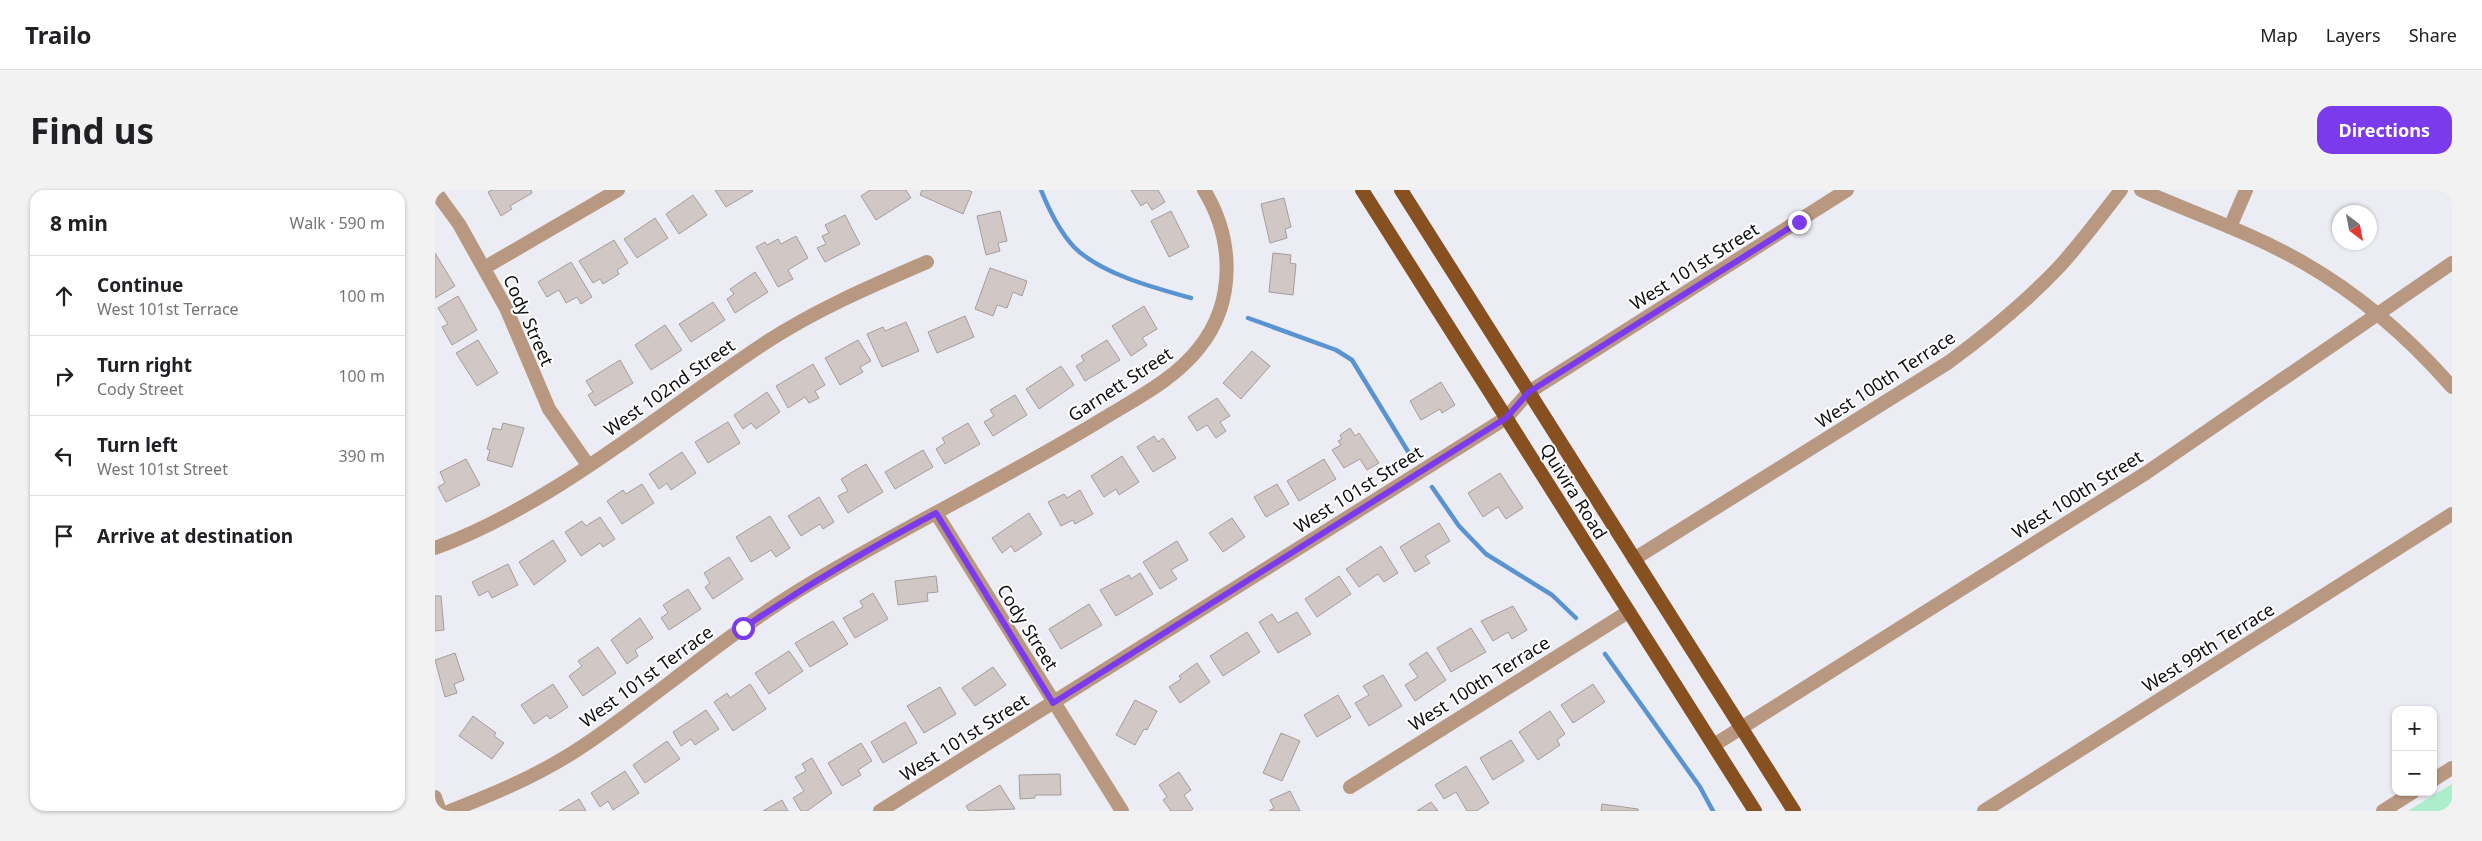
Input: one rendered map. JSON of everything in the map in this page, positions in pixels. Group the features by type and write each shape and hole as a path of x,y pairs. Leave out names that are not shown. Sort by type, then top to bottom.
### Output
{"main road":[{"name":"Quivira Road","path":"1362,190 1755,811"},
{"name":"Quivira Road","path":"1401,190 1795,811"}],"street":[{"path":"485,268 618,190"},
{"name":"Garnett Street","path":"936,513 1040,457 1135,399 1180,368 1199,348 1215,324 1220,309 1227,271 1222,230 1213,205 1204,190"},
{"name":"West 101st Street","path":"881,811 1506,418 1529,392 1847,190"},
{"name":"West 100th Terrace","path":"1635,559 1949,362 1989,332 2024,302 2059,267 2121,190"},
{"path":"2141,190 2230,227 2304,263 2346,290 2376,314 2423,356 2452,387"},
{"path":"2230,227 2246,190"},
{"name":"Cody Street","path":"435,191 459,224 506,308 549,409 588,465"},
{"name":"West 102nd Street","path":"435,548 515,512 588,465 764,344 813,315 927,262"},
{"name":"West 100th Street","path":"1714,745 2147,473 2452,263"},
{"name":"Cody Street","path":"936,513 1122,811"},
{"name":"West 101st Terrace","path":"450,811 528,778 571,754 743,628 799,590 869,548 936,513"},
{"name":"West 99th Terrace","path":"1984,811 2452,514"},
{"name":"West 100th Terrace","path":"1350,787 1628,612"},
{"path":"2437,777 2452,768"},
{"path":"2383,811 2407,796"},
{"path":"435,797 440,811"}],"green space":[{"path":"2452,784 2452,811 2408,811 2432,796 2437,796 2437,793"}],"building":[{"path":"492,190 531,190 532,193 510,206 512,209 501,216 488,192"},
{"path":"715,190 752,190 753,191 726,207"},
{"path":"870,190 906,190 911,198 876,220 861,196"},
{"path":"922,190 968,190 972,192 963,214 920,195"},
{"path":"1131,190 1158,190 1165,202 1152,210 1147,202 1141,206"},
{"path":"693,195 707,215 679,234 666,214"},
{"path":"1284,198 1291,227 1285,229 1287,238 1270,243 1261,204"},
{"path":"1000,211 1007,241 998,243 1000,251 986,255 977,216"},
{"path":"1171,211 1189,247 1169,257 1151,221"},
{"path":"845,215 860,244 825,262 817,248 826,244 822,236 829,233 825,225"},
{"path":"655,218 668,238 637,258 624,239"},
{"path":"796,236 808,258 788,270 793,279 778,287 756,247 765,242 767,245 778,239 781,244"},
{"path":"614,240 628,263 617,270 619,274 603,284 600,279 593,283 579,261"},
{"path":"435,253 455,286 435,298"},
{"path":"1273,253 1291,255 1290,263 1296,264 1293,295 1269,292"},
{"path":"571,262 592,297 581,304 577,297 566,303 559,290 547,297 538,282"},
{"path":"990,268 1027,281 1022,296 1013,292 1007,308 997,305 993,316 975,309"},
{"path":"755,272 768,292 735,313 727,299 734,294 730,289"},
{"path":"458,296 477,330 452,345 442,327 448,324 438,308"},
{"path":"713,302 725,320 691,342 679,324"},
{"path":"1144,306 1157,329 1142,338 1147,345 1131,356 1112,326"},
{"path":"965,316 974,337 937,353 928,332"},
{"path":"906,322 919,351 882,367 867,334 883,327 885,331"},
{"path":"665,325 682,350 651,370 635,345"},
{"path":"478,340 498,373 477,386 456,353"},
{"path":"858,340 871,361 860,367 863,372 840,385 825,358"},
{"path":"1107,340 1120,360 1085,381 1076,366 1084,361 1081,356"},
{"path":"1252,351 1270,366 1241,399 1223,383"},
{"path":"620,360 633,383 595,406 588,395 593,392 586,381"},
{"path":"813,364 825,385 815,391 819,398 809,403 805,397 788,408 776,386"},
{"path":"1061,366 1074,385 1039,409 1026,389"},
{"path":"1441,382 1455,405 1442,413 1440,409 1421,420 1410,401"},
{"path":"767,392 780,412 756,429 751,423 743,429 734,415"},
{"path":"1015,395 1027,415 993,436 984,422 994,416 990,410"},
{"path":"1217,398 1230,416 1220,422 1226,431 1216,438 1207,425 1197,431 1188,417"},
{"path":"728,422 740,443 708,463 695,442"},
{"path":"503,423 524,428 512,467 487,460 490,450 487,449 493,428 501,430"},
{"path":"968,423 980,444 945,464 936,449 945,443 942,438"},
{"path":"1350,428 1355,436 1359,433 1379,463 1367,470 1360,459 1344,468 1332,450 1341,445 1338,441 1342,439 1340,435"},
{"path":"1154,436 1158,442 1163,438 1176,458 1153,472 1137,447"},
{"path":"923,450 933,467 895,489 885,472"},
{"path":"682,452 696,473 671,490 667,483 659,489 649,474"},
{"path":"1122,456 1139,482 1119,495 1116,489 1104,497 1091,476"},
{"path":"466,459 480,485 446,502 438,487 445,483 440,472"},
{"path":"1324,459 1336,479 1299,501 1287,481"},
{"path":"866,464 883,492 848,513 838,496 848,491 841,479"},
{"path":"1500,473 1523,508 1506,519 1498,507 1483,517 1468,493"},
{"path":"642,484 654,503 622,524 607,501 623,490 626,494"},
{"path":"1277,484 1289,504 1266,517 1254,497"},
{"path":"1080,490 1093,514 1075,524 1073,520 1061,526 1048,502 1064,494 1067,498"},
{"path":"819,497 834,522 823,529 820,524 801,536 788,516"},
{"path":"1029,513 1042,534 1015,552 1011,546 1002,553 992,538"},
{"path":"770,516 790,548 776,557 771,550 751,562 736,537"},
{"path":"600,517 615,539 603,547 600,543 581,556 565,532 582,521 586,526"},
{"path":"1232,518 1245,537 1223,552 1209,533"},
{"path":"1439,523 1450,541 1425,556 1430,563 1415,572 1400,547"},
{"path":"553,540 566,561 534,585 519,562"},
{"path":"1177,541 1188,560 1171,570 1177,579 1160,589 1143,562"},
{"path":"1381,546 1398,573 1384,582 1378,574 1359,587 1346,569"},
{"path":"729,557 743,579 713,599 705,587 710,583 704,573"},
{"path":"508,564 518,585 492,598 488,591 479,596 472,582"},
{"path":"1140,573 1153,594 1116,616 1100,590 1129,575 1131,579"},
{"path":"936,576 938,592 927,593 928,601 898,605 895,581"},
{"path":"1339,576 1351,594 1317,617 1305,599"},
{"path":"688,589 701,609 669,630 661,618 668,613 663,605"},
{"path":"873,593 888,619 855,638 843,618 863,607 860,601"},
{"path":"435,596 441,596 444,630 435,631"},
{"path":"1089,604 1102,625 1061,649 1049,629"},
{"path":"1513,606 1527,630 1512,639 1508,632 1493,641 1481,621"},
{"path":"1297,612 1311,634 1278,653 1259,622 1272,614 1278,623"},
{"path":"640,618 653,638 635,650 638,656 627,664 611,640"},
{"path":"833,621 848,644 810,667 795,643"},
{"path":"1471,628 1486,652 1451,672 1437,648"},
{"path":"1247,632 1260,652 1223,676 1210,656"},
{"path":"598,647 616,673 583,696 569,676 582,666 578,661"},
{"path":"789,651 803,671 769,694 755,673"},
{"path":"1427,652 1446,680 1415,701 1405,685 1418,677 1409,664"},
{"path":"455,653 464,680 454,684 457,693 445,697 435,660"},
{"path":"1197,663 1210,682 1180,703 1169,687 1181,679 1179,676"},
{"path":"993,667 1006,685 975,706 962,688"},
{"path":"1383,675 1402,706 1369,726 1355,703 1369,695 1363,686"},
{"path":"553,684 568,707 550,719 547,715 534,724 521,705"},
{"path":"750,684 766,709 733,731 714,702 727,693 730,698"},
{"path":"1593,684 1605,702 1573,723 1561,705"},
{"path":"940,687 956,714 924,733 907,706"},
{"path":"1338,695 1351,717 1317,737 1304,715"},
{"path":"1135,700 1157,711 1147,730 1144,729 1135,745 1116,735"},
{"path":"706,710 719,729 695,745 691,739 681,746 673,732"},
{"path":"1550,711 1565,734 1557,740 1560,745 1538,760 1519,732"},
{"path":"473,716 496,733 494,736 504,743 492,759 459,736"},
{"path":"905,722 917,743 883,763 871,742"},
{"path":"1281,733 1300,741 1282,781 1263,773"},
{"path":"1511,740 1524,761 1493,780 1480,758"},
{"path":"667,741 680,759 645,783 633,765"},
{"path":"861,743 872,761 858,770 861,775 842,786 828,763"},
{"path":"812,758 832,793 807,811 801,811 793,798 804,791 795,777 806,771 802,764"},
{"path":"1466,766 1489,803 1476,811 1467,811 1456,792 1444,799 1435,785"},
{"path":"625,771 639,793 613,810 608,801 600,807 591,793"},
{"path":"1179,772 1191,790 1184,795 1193,809 1191,811 1171,811 1163,800 1167,797 1159,785"},
{"path":"1060,774 1061,795 1035,795 1035,798 1020,799 1019,775"},
{"path":"1000,785 1015,809 969,811 966,806"},
{"path":"1290,791 1300,811 1269,811 1274,808 1270,800"},
{"path":"579,799 586,811 559,811"},
{"path":"782,800 788,811 763,811"},
{"path":"1431,802 1438,811 1417,811"},
{"path":"1602,804 1638,809 1638,811 1601,811"}],"waterway":[{"path":"1041,190 1059,227 1074,247 1085,257 1129,279 1191,298"},
{"path":"1248,318 1336,350 1352,360 1412,458"},
{"path":"1432,487 1459,526 1486,554 1552,595 1576,618"},
{"path":"1605,654 1700,787 1713,811"}],"route":[{"path":"743,628 807,585 869,548 936,513 946,533 1053,703 1506,418 1529,392 1799,222"}]}
